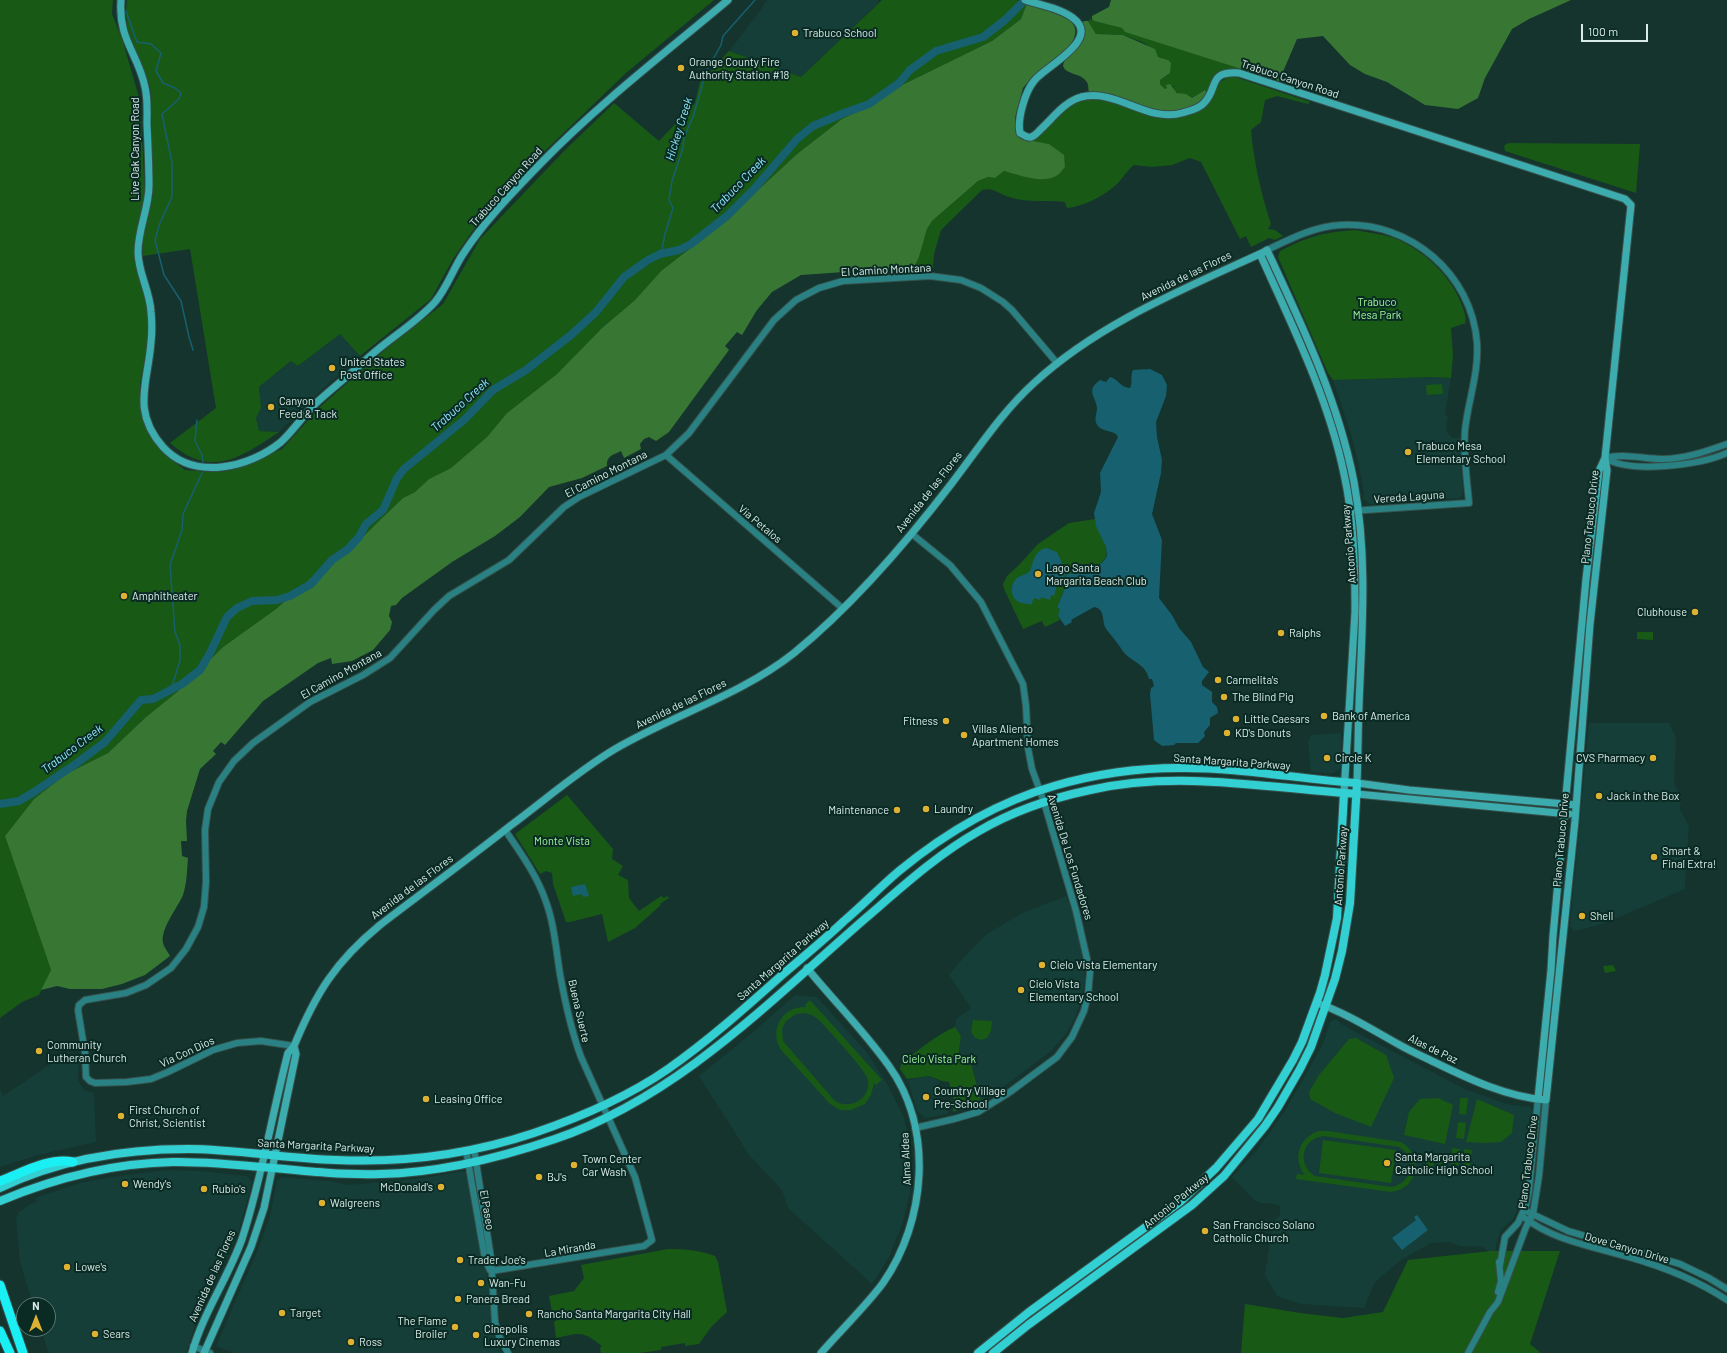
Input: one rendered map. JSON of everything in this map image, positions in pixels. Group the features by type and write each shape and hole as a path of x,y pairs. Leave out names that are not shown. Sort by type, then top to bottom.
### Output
{"highway":[{"path":"0,1182 52,1162 62,1160 73,1162"},
{"path":"0,1285 23,1353"},
{"path":"0,1331 10,1353"}],"main road":[{"name":"Live Oak Canyon Road","path":"121,0 120,16 124,34 140,70 146,92 148,199 140,233 138,252 139,264 151,308 152,342 143,395 148,424 164,448 175,456"},
{"name":"Trabuco Canyon Road","path":"175,456 195,466 219,468 253,457 280,442 315,404 433,304 462,255 479,232 498,208 545,160 618,92 728,0"},
{"name":"Trabuco Canyon Road","path":"1025,0 1062,12 1075,19 1080,32 1079,40 1066,55 1044,70 1030,86 1025,97 1019,123 1020,133 1027,137 1031,137 1038,132 1065,105 1081,97 1101,97 1157,114 1174,115 1197,108 1203,104 1215,81 1220,76 1228,73 1239,73 1625,199"},
{"name":"Plano Trabuco Drive","path":"1546,1100 1576,805 1587,655 1607,470 1605,458 1632,209 1630,202 1625,199"},
{"name":"Avenida de las Flores","path":"192,1350 241,1240 253,1203 288,1053 294,1046 319,991 336,967 353,949 380,925 588,767 613,750 638,736 750,682 780,663 807,642 864,587 912,534 1005,413 1030,386 1057,363 1090,340 1124,320 1267,250"},
{"name":"Antonio Parkway","path":"993,1353 1028,1325 1192,1205 1224,1176 1265,1126 1289,1089 1310,1047 1326,1006 1342,951 1348,920 1357,783 1364,608 1362,550 1346,450 1332,399 1315,357 1267,250"},
{"name":"Antonio Parkway","path":"978,1353 1030,1312 1180,1202 1216,1168 1258,1119 1293,1060 1317,1002 1325,975 1337,918 1355,612 1355,511 1337,445 1318,386 1260,254"},
{"name":"Plano Trabuco Drive","path":"1538,1099 1586,579 1599,471 1605,458"},
{"name":"Santa Margarita Parkway","path":"0,1188 34,1174 73,1162 121,1153 184,1149 335,1160 377,1161 408,1159 470,1149 528,1135 583,1115 604,1105 666,1070 708,1039 847,919 898,872 927,849 960,828 1001,806 1040,790 1084,779 1132,770 1181,768 1233,771 1357,783 1409,790 1576,805"},
{"name":"Santa Margarita Parkway","path":"0,1201 72,1176 98,1169 170,1162 212,1163 328,1174 378,1175 412,1172 472,1162 511,1153 587,1127 608,1117 680,1074 713,1050 906,883 935,860 980,830 1044,802 1093,789 1131,782 1180,780 1575,814"},
{"name":"Alma Aldea","path":"807,968 855,1024 889,1067 904,1092 915,1128 919,1176 918,1196 911,1227 896,1260 882,1283 821,1353"},
{"name":"Alas de Paz","path":"1317,1002 1347,1014 1400,1045 1460,1074 1497,1089 1530,1099 1546,1100"},
{"name":"Avenida de las Flores","path":"206,1352 251,1247 264,1208 296,1054 294,1046"}],"street":[{"name":"Avenida de las Flores","path":"1267,250 1319,229 1340,225 1357,224 1388,230 1412,242 1435,257 1445,267 1458,285 1468,304 1477,344 1476,370 1465,436 1469,503"},
{"name":"El Camino Montana","path":"90,1081 86,1077 85,1053 78,1010 80,1003 85,1000 126,993 146,985 171,968 186,950 198,927 204,907 206,882 205,830 208,809 213,794 234,761 246,749 310,702 363,675 390,658 443,601 462,587 510,560 564,507 579,498 666,455 689,433 783,310 796,300 811,291 835,282 930,276 950,278 970,283 992,294 1012,310 1057,363"},
{"path":"1605,458 1615,455 1665,459 1702,452 1727,444"},
{"path":"1605,458 1614,464 1659,466 1699,462 1727,453"},
{"name":"Via Petalos","path":"666,455 842,608"},
{"name":"Vereda Laguna","path":"1355,511 1469,503"},
{"name":"Avenida De Los Fundadores","path":"912,534 950,565 981,602 1018,673 1025,693 1029,753 1032,768 1044,802 1076,911 1089,963 1090,981 1088,995 1080,1023 1072,1037 1057,1057 978,1112 915,1128"},
{"name":"Buena Suerte","path":"505,830 528,864 546,900 554,935 569,1020 580,1057 604,1105 635,1177 651,1235 650,1242"},
{"name":"Via Con Dios","path":"90,1081 100,1083 127,1082 150,1078 168,1072 213,1050 240,1042 261,1041 294,1046"},
{"name":"Plano Trabuco Drive","path":"1523,1213 1529,1190 1538,1099"},
{"name":"Plano Trabuco Drive","path":"1490,1312 1498,1302 1521,1239 1533,1214 1539,1176 1546,1100"},
{"name":"El Paseo","path":"470,1149 485,1259 491,1272 495,1293 496,1329 508,1353"},
{"path":"1468,1353 1490,1312 1501,1281 1500,1265 1504,1242 1508,1232 1518,1223 1523,1213"},
{"name":"Dove Canyon Drive","path":"1523,1213 1533,1214 1568,1231 1680,1264 1727,1289"},
{"name":"Dove Canyon Drive","path":"1523,1213 1529,1222 1565,1240 1635,1259 1682,1276 1708,1288 1727,1300"},
{"name":"La Miranda","path":"491,1272 638,1247 650,1242"},
{"path":"192,1350 206,1352"}],"shaded area":[{"name":"Trabuco School","path":"767,0 878,0 878,3 801,77 729,51"},
{"path":"340,334 360,356 316,395 279,432 259,431 256,418 261,408 259,387 292,361 298,366"},
{"path":"1150,369 1162,375 1167,385 1166,396 1156,422 1157,437 1162,460 1161,473 1152,514 1162,540 1159,598 1172,615 1179,628 1191,642 1203,667 1209,672 1202,681 1202,685 1212,692 1212,702 1217,707 1218,713 1210,718 1210,725 1204,732 1205,736 1198,743 1176,743 1174,745 1162,746 1154,740 1150,694 1151,688 1154,686 1152,679 1149,679 1145,669 1122,650 1105,627 1102,612 1098,608 1094,607 1071,620 1072,622 1065,626 1058,616 1060,609 1057,608 1065,588 1063,587 1067,573 1073,574 1096,568 1101,564 1107,555 1106,547 1096,526 1094,513 1101,492 1100,473 1118,437 1115,433 1100,428 1096,423 1097,408 1092,394 1093,387 1100,380 1106,382 1110,377 1124,387 1130,388 1133,370"},
{"name":"Trabuco Mesa Elementary School","path":"1432,377 1451,378 1445,415 1448,416 1446,428 1448,434 1453,438 1460,438 1463,494 1460,498 1370,504 1363,499 1364,494 1359,466 1351,434 1333,380"},
{"path":"1046,548 1057,552 1062,563 1067,568 1061,586 1057,585 1054,596 1051,595 1050,600 1041,597 1040,600 1034,598 1031,605 1020,603 1014,598 1013,595 1012,588 1014,582 1030,571 1039,551"},
{"path":"1589,723 1669,723 1676,737 1674,784 1681,798 1680,809 1689,826 1685,889 1610,921 1574,931 1570,926"},
{"path":"1341,733 1341,768 1332,774 1311,772 1308,742 1311,735"},
{"path":"585,884 589,896 583,897 582,894 573,896 571,887"},
{"name":"Cielo Vista Elementary School","path":"1066,896 1072,911 1083,956 1085,980 1081,1001 1074,1020 1066,1034 1051,1051 1006,1085 981,1101 971,1063 968,1060 958,1058 961,1036 955,1027 956,1019 971,1008 949,975 987,934 1022,913"},
{"path":"795,995 817,997 867,1053 888,1085 904,1118 910,1145 912,1171 910,1192 903,1222 889,1257 872,1284 788,1208 782,1190 749,1155 699,1076 752,1033"},
{"name":"Santa Margarita Catholic High School","path":"1335,1019 1346,1027 1465,1089 1506,1104 1531,1107 1533,1112 1528,1176 1524,1185 1523,1199 1513,1219 1501,1230 1495,1252 1490,1253 1483,1247 1459,1246 1450,1242 1431,1243 1401,1260 1375,1282 1364,1308 1301,1304 1277,1296 1265,1275 1273,1222 1280,1215 1280,1206 1270,1203 1261,1203 1254,1200 1232,1177 1256,1151 1285,1111 1322,1046 1330,1022"},
{"path":"79,1056 78,1081 84,1090 94,1093 96,1142 38,1155 0,1167 0,1090 3,1096 55,1061"},
{"name":"Country Village Pre-School","path":"929,1076 940,1081 937,1087 942,1107 948,1111 948,1114 925,1118 917,1111 908,1080"},
{"path":"166,1170 200,1171 247,1176 252,1182 239,1230 196,1322 186,1353 50,1353 48,1351 44,1337 56,1337 56,1297 31,1297 20,1262 16,1219 18,1213 29,1205 37,1202 35,1198 80,1183 111,1177"},
{"path":"464,1171 469,1175 493,1307 491,1325 493,1334 502,1353 234,1353 216,1346 259,1247 270,1216 277,1180 282,1177 330,1181 348,1185 424,1178"},
{"path":"1417,1215 1428,1230 1402,1250 1392,1238 1416,1220 1414,1217"}],"green space":[{"path":"0,0 113,0 112,14 123,42 140,101 145,193 136,240 148,305 147,346 140,385 140,400 143,416 155,441 168,457 185,470 209,472 228,471 282,449 321,406 386,349 443,304 480,239 565,150 614,103 659,141 695,103 700,82 729,51 801,77 882,0 1016,0 1027,3 1021,19 992,41 896,88 869,106 842,119 797,154 719,226 661,271 635,300 602,328 557,374 507,413 487,437 451,468 429,479 415,492 403,498 346,554 311,578 276,609 223,647 177,692 146,717 108,753 66,774 34,799 5,836 51,970 39,995 22,1002 0,1018"},
{"path":"127,0 714,0 626,73 520,175 480,220 453,259 431,299 360,356 340,334 298,366 291,361 259,387 261,408 256,418 259,431 279,432 251,450 238,456 225,461 212,462 199,460 185,454 170,443 216,408 190,249 143,256 143,239 153,195 151,93 144,69 134,48 127,27"},
{"path":"1111,0 1571,0 1529,19 1512,29 1485,78 1478,98 1458,109 1425,105 1387,82 1365,74 1350,65 1323,36 1297,39 1279,81 1125,32 1122,28 1094,21 1092,16 1109,7"},
{"path":"1027,3 1064,16 1075,28 1075,37 1069,47 1032,77 1023,88 1015,118 1016,132 1022,139 1049,144 1064,155 1065,167 1060,173 1050,178 1037,179 1004,171 995,178 988,177 978,181 932,221 927,229 919,257 911,269 887,269 801,275 772,292 757,310 742,335 737,332 725,346 729,350 669,432 656,441 649,437 644,439 640,444 641,449 624,458 621,451 613,455 609,458 607,466 582,478 549,487 520,517 495,536 452,562 402,598 396,605 391,606 389,616 392,622 390,630 373,650 352,661 332,664 331,658 318,663 263,701 225,745 221,742 213,751 216,754 200,769 187,811 187,841 181,841 182,856 188,858 187,876 183,895 164,931 163,937 163,943 170,956 145,975 122,984 102,989 70,989 57,986 41,990 51,970 5,836 34,799 66,774 108,753 146,717 177,692 223,647 276,609 311,578 346,554 403,498 415,492 429,479 451,468 487,437 507,413 557,374 602,328 635,300 661,271 719,226 797,154 842,119 869,106 896,88 992,41 1021,19"},
{"path":"1092,19 1094,21 1122,28 1126,32 1249,71 1248,74 1229,70 1208,93 1205,90 1192,98 1188,95 1176,92 1173,86 1165,89 1160,84 1160,80 1168,75 1168,60 1158,57 1154,49 1142,42 1123,35 1096,34 1088,21"},
{"path":"1088,21 1096,34 1123,35 1155,49 1158,57 1168,60 1171,63 1170,73 1160,80 1160,84 1165,89 1167,88 1166,85 1170,84 1177,93 1186,94 1192,98 1205,90 1208,93 1203,101 1194,107 1166,113 1089,93 1088,84 1084,78 1067,71 1063,66 1068,57 1080,44 1082,36 1082,22"},
{"path":"1228,77 1235,77 1310,102 1308,104 1277,96 1265,100 1261,122 1251,130 1258,178 1271,224 1268,229 1275,230 1283,236 1275,240 1269,238 1251,247 1246,236 1240,239 1201,162 1190,158 1172,165 1152,167 1134,165 1117,184 1106,193 1094,200 1074,207 1067,208 1065,202 1016,199 993,190 982,190 941,230 934,254 933,268 911,269 919,257 927,229 932,221 978,181 988,177 995,178 1004,171 1028,177 1044,178 1058,173 1065,167 1049,144 1028,141 1040,135 1072,104 1089,99 1106,101 1165,119 1195,112 1206,107 1219,83"},
{"path":"1508,143 1640,144 1636,193 1505,151 1504,146"},
{"name":"Trabuco Mesa Park","path":"1355,230 1388,236 1399,240 1421,253 1431,261 1449,280 1461,303 1466,323 1451,328 1453,355 1451,378 1432,377 1333,380 1328,373 1278,257 1280,251 1307,239 1334,232"},
{"path":"1442,384 1443,394 1427,395 1426,385"},
{"name":"Lago Santa Margarita Beach Club","path":"1095,519 1107,552 1106,557 1102,563 1094,568 1078,574 1067,574 1063,587 1065,588 1057,608 1061,609 1058,616 1060,620 1045,627 1042,621 1023,629 1004,589 1003,584 1007,576 1038,544 1069,523"},
{"path":"1637,632 1653,632 1653,640 1637,639"},
{"name":"Monte Vista","path":"567,795 613,849 612,859 623,866 618,875 628,880 629,898 639,911 661,896 664,898 667,896 669,898 661,903 660,906 635,928 608,942 602,914 566,922 553,884 552,873 546,871 540,874 515,834"},
{"path":"1613,965 1616,971 1605,973 1603,966"},
{"path":"810,1000 882,1080 876,1085 874,1083 871,1095 865,1104 851,1110 840,1110 830,1104 782,1051 776,1036 779,1022 784,1015 790,1011 797,1008 806,1007 805,1005","holes":["804,1013 812,1015 819,1020 838,1041 866,1075 868,1087 866,1093 858,1101 847,1104 835,1101 783,1041 782,1029 786,1021 796,1014"]},
{"path":"973,1020 992,1021 991,1031 987,1038 981,1040 975,1038 971,1032"},
{"name":"Cielo Vista Park","path":"955,1027 961,1036 958,1058 968,1060 971,1063 981,1101 953,1112 954,1100 949,1082 929,1076 907,1079 900,1069 901,1064 920,1049"},
{"path":"1356,1038 1386,1055 1394,1078 1371,1127 1335,1113 1310,1099 1309,1092 1319,1075 1349,1039"},
{"path":"1438,1098 1453,1105 1445,1144 1404,1135 1409,1112 1420,1099"},
{"path":"1460,1098 1468,1098 1466,1115 1459,1114"},
{"path":"1477,1099 1514,1115 1512,1133 1501,1142 1466,1142"},
{"path":"1458,1122 1466,1123 1464,1139 1456,1138"},
{"path":"1319,1131 1328,1131 1401,1142 1409,1148 1416,1163 1412,1179 1400,1190 1391,1192 1296,1179 1297,1174 1305,1175 1301,1169 1298,1156 1302,1143 1312,1134","holes":["1324,1136 1399,1147 1409,1157 1410,1170 1404,1181 1391,1187 1315,1176 1305,1165 1304,1159 1306,1146 1311,1141"]},
{"path":"1323,1140 1396,1150 1391,1183 1319,1173"},
{"path":"1452,1148 1460,1149 1459,1165 1451,1164"},
{"path":"1464,1149 1472,1150 1470,1166 1463,1165"},
{"path":"1427,1155 1434,1156 1433,1172 1425,1171"},
{"path":"1438,1156 1446,1157 1444,1173 1436,1172"},
{"path":"668,1249 703,1252 715,1256 718,1262 727,1312 712,1326 699,1344 685,1346 685,1343 661,1347 661,1350 640,1353 601,1353 600,1348 602,1346 585,1335 576,1334 556,1338 554,1322 557,1320 555,1314 552,1312 549,1296 574,1291 584,1278 581,1265"},
{"path":"1491,1251 1560,1251 1530,1344 1541,1353 1241,1353 1245,1304 1343,1318 1383,1312 1408,1260"}],"waterway":[{"name":"Hickey Creek","path":"660,254 673,208 669,200 672,181 683,148 684,138 694,114 706,72 721,45 723,36 755,0"},
{"name":"Trabuco Creek","path":"0,804 19,801 34,792 105,742 141,700 153,699 182,684 200,670 227,617 237,608 252,601 277,600 290,596 311,584 332,560 348,549 359,537 366,524 383,510 397,478 404,469 464,420 493,390 526,370 571,335 596,312 624,277 648,260 660,254 679,250 691,244 727,216 754,189 797,139 813,126 869,104 899,83 910,70 936,51 983,37 1005,20 1025,0"},
{"path":"126,11 137,42 151,44 161,53 156,71 163,83 175,88 181,93 179,99 162,114 172,163 172,197 160,223 155,240 164,275 181,301 193,350"},
{"path":"197,420 195,441 202,455 203,462"},
{"path":"171,689 180,661 180,645 175,632 170,565 182,530 183,514 202,473"}],"place":[{"name":"Trabuco School","path":"795,33"},
{"name":"Orange County Fire Authority Station #18","path":"681,68"},
{"name":"United States Post Office","path":"332,368"},
{"name":"Canyon Feed & Tack","path":"271,407"},
{"name":"Trabuco Mesa Elementary School","path":"1408,452"},
{"name":"Lago Santa Margarita Beach Club","path":"1038,574"},
{"name":"Amphitheater","path":"124,596"},
{"name":"Clubhouse","path":"1695,612"},
{"name":"Ralphs","path":"1281,633"},
{"name":"Carmelita's","path":"1218,680"},
{"name":"The Blind Pig","path":"1224,697"},
{"name":"Bank of America","path":"1324,716"},
{"name":"Little Caesars","path":"1236,719"},
{"name":"Fitness","path":"946,721"},
{"name":"KD's Donuts","path":"1227,733"},
{"name":"Villas Aliento Apartment Homes","path":"964,735"},
{"name":"Circle K","path":"1327,758"},
{"name":"CVS Pharmacy","path":"1653,758"},
{"name":"Jack in the Box","path":"1599,796"},
{"name":"Laundry","path":"926,809"},
{"name":"Maintenance","path":"897,810"},
{"name":"Smart & Final Extra!","path":"1654,857"},
{"name":"Shell","path":"1582,916"},
{"name":"Cielo Vista Elementary","path":"1042,965"},
{"name":"Cielo Vista Elementary School","path":"1021,990"},
{"name":"Community Lutheran Church","path":"39,1051"},
{"name":"Country Village Pre-School","path":"926,1097"},
{"name":"Leasing Office","path":"426,1099"},
{"name":"First Church of Christ, Scientist","path":"121,1116"},
{"name":"Santa Margarita Catholic High School","path":"1387,1163"},
{"name":"Town Center Car Wash","path":"574,1165"},
{"name":"BJ's","path":"539,1177"},
{"name":"Wendy's","path":"125,1184"},
{"name":"McDonald's","path":"441,1187"},
{"name":"Rubio's","path":"204,1189"},
{"name":"Walgreens","path":"322,1203"},
{"name":"San Francisco Solano Catholic Church","path":"1205,1231"},
{"name":"Trader Joe's","path":"460,1260"},
{"name":"Lowe's","path":"67,1267"},
{"name":"Wan-Fu","path":"481,1283"},
{"name":"Panera Bread","path":"458,1299"},
{"name":"Target","path":"282,1313"},
{"name":"Rancho Santa Margarita City Hall","path":"529,1314"},
{"name":"The Flame Broiler","path":"455,1327"},
{"name":"Sears","path":"95,1334"},
{"name":"Cinepolis Luxury Cinemas","path":"476,1335"},
{"name":"Ross","path":"351,1342"}]}
